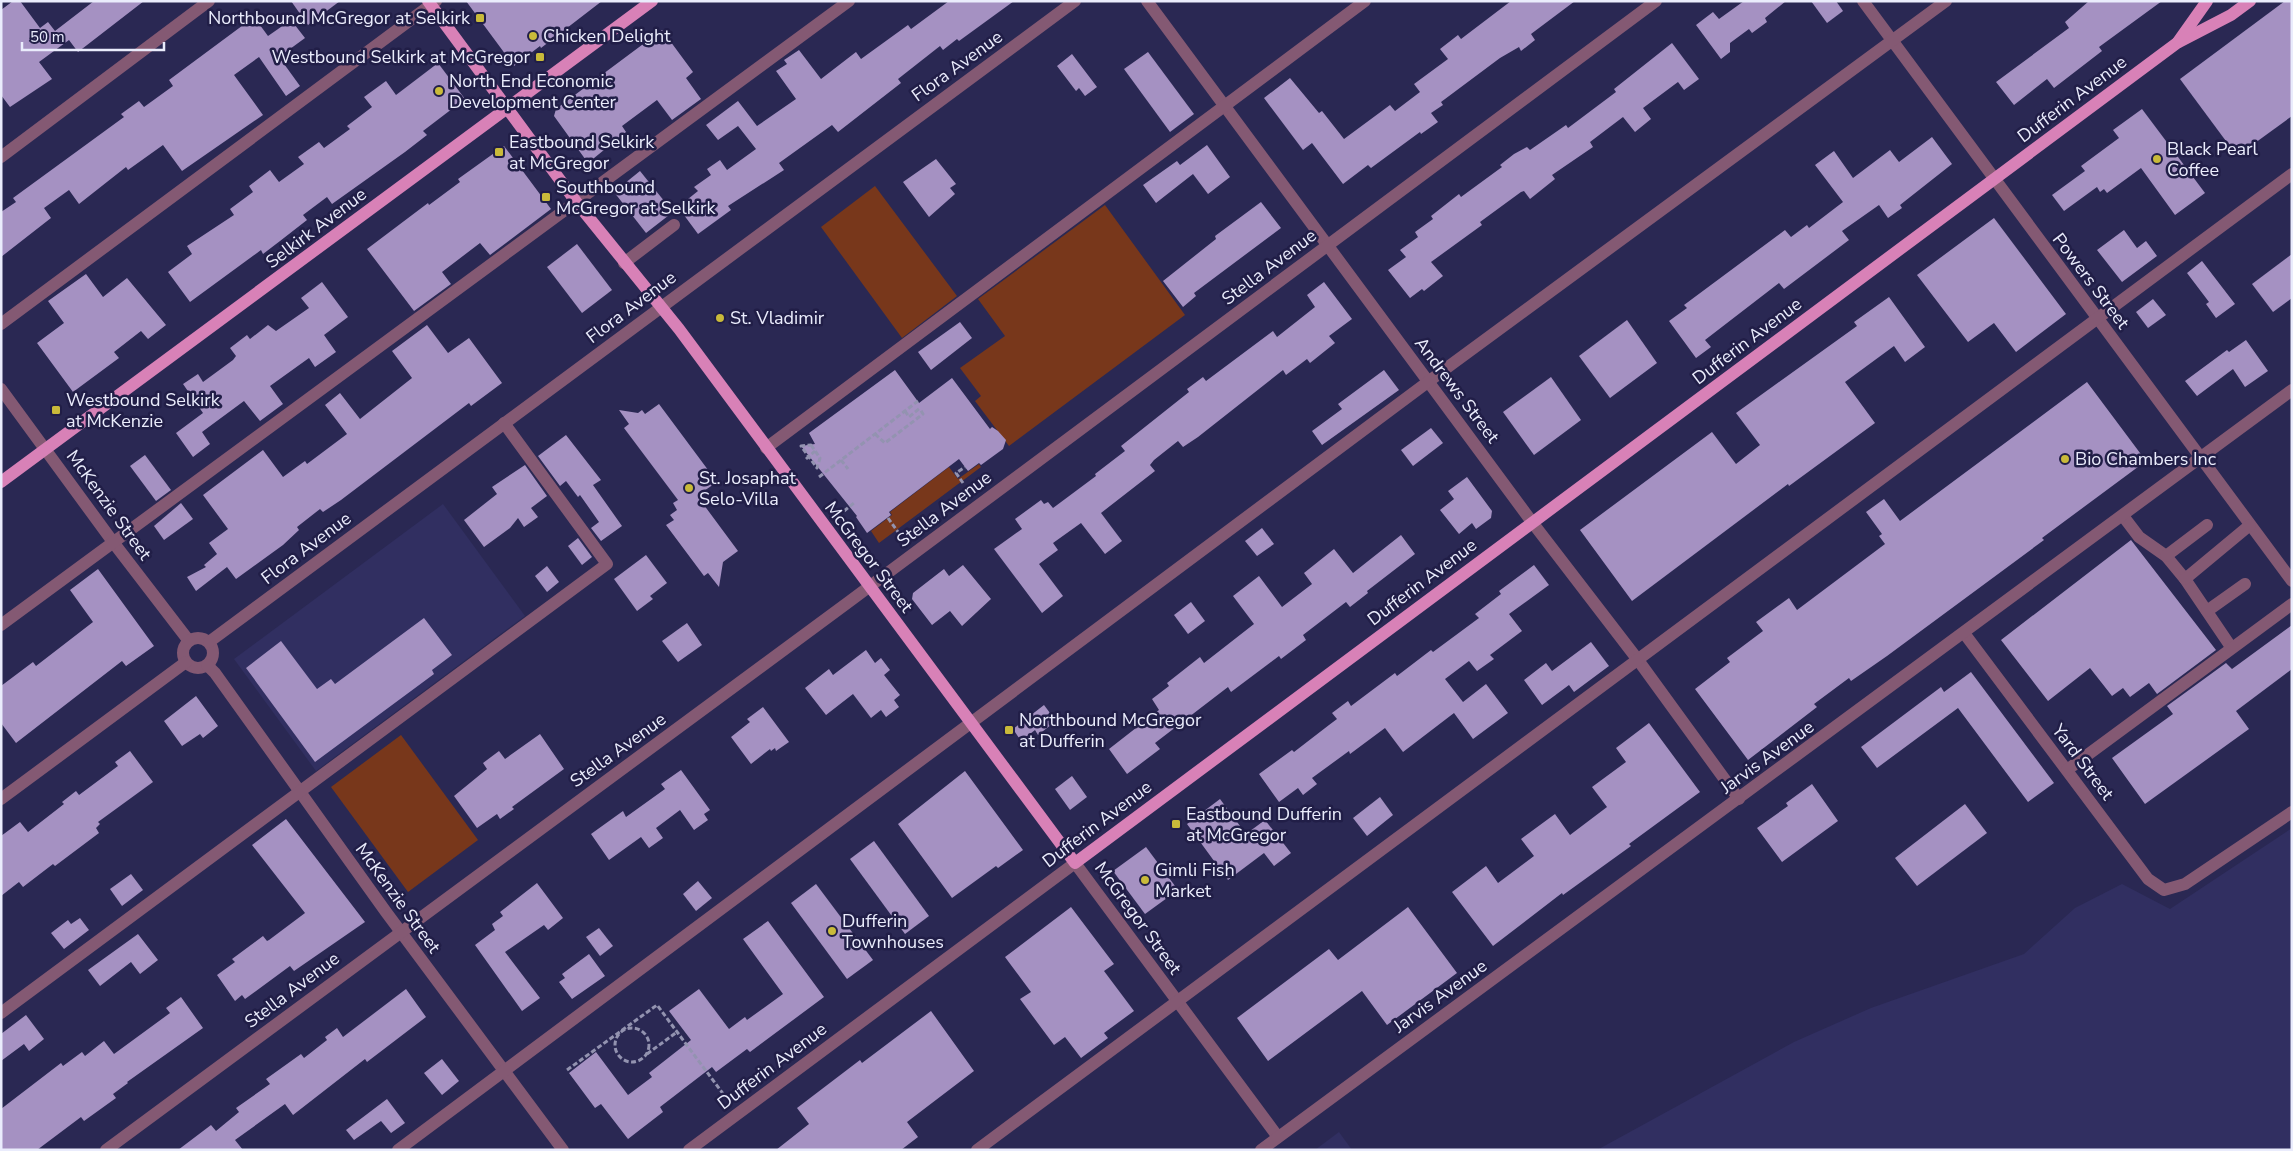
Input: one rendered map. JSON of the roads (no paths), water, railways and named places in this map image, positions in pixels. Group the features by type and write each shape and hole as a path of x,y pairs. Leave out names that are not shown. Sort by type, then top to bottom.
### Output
{"main road":[{"name":"Selkirk Avenue","path":"1,482 652,1"},
{"name":"Dufferin Avenue","path":"2177,43 2207,1"},
{"name":"Dufferin Avenue","path":"1075,863 2177,43 2231,15 2250,1"},
{"name":"McGregor Street","path":"431,2 506,108 577,203 661,306 1075,863"}],"street":[{"path":"1,157 195,6 209,1"},
{"path":"1,625 849,1"},
{"name":"Flora Avenue","path":"209,642 1075,1"},
{"name":"Andrews Street","path":"1147,1 1532,522 1638,660 1739,799"},
{"path":"766,448 1365,1"},
{"name":"Stella Avenue","path":"106,1150 869,587 1656,1"},
{"name":"Powers Street","path":"1863,1 2292,581"},
{"path":"398,1150 972,724 1429,381 1946,1"},
{"path":"1,324 431,2"},
{"path":"977,1150 2292,174"},
{"path":"624,263 674,225"},
{"name":"McKenzie Street","path":"1,390 189,641"},
{"name":"Jarvis Avenue","path":"1261,1150 2292,390"},
{"path":"1,1013 607,564 504,423"},
{"path":"2123,516 2139,536 2166,556 2185,579 2232,648"},
{"path":"2166,556 2207,525"},
{"path":"2185,579 2250,525"},
{"path":"2207,611 2245,584"},
{"path":"2067,770 2292,604"},
{"name":"Yard Street","path":"1964,633 2148,879 2164,890 2185,884 2292,812"},
{"path":"198,638 209,642 214,653 207,665 197,668 186,662 183,651 189,641 198,638"},
{"path":"1,799 186,662"},
{"name":"McKenzie Street","path":"207,665 301,792 400,932 563,1150"},
{"name":"McGregor Street","path":"1075,863 1278,1137"},
{"name":"Dufferin Avenue","path":"689,1150 1075,863"}],"place":[{"name":"Northbound McGregor at Selkirk","path":"480,18"},
{"name":"Chicken Delight","path":"533,36"},
{"name":"Westbound Selkirk at McGregor","path":"540,57"},
{"name":"North End Economic Development Center","path":"439,91"},
{"name":"Eastbound Selkirk at McGregor","path":"499,152"},
{"name":"Black Pearl Coffee","path":"2157,159"},
{"name":"Southbound McGregor at Selkirk","path":"546,197"},
{"name":"St. Vladimir","path":"720,318"},
{"name":"Westbound Selkirk at McKenzie","path":"56,410"},
{"name":"Bio Chambers Inc","path":"2065,459"},
{"name":"St. Josaphat Selo-Villa","path":"689,488"},
{"name":"Northbound McGregor at Dufferin","path":"1009,730"},
{"name":"Eastbound Dufferin at McGregor","path":"1176,824"},
{"name":"Gimli Fish Market","path":"1145,880"},
{"name":"Dufferin Townhouses","path":"832,931"}]}
